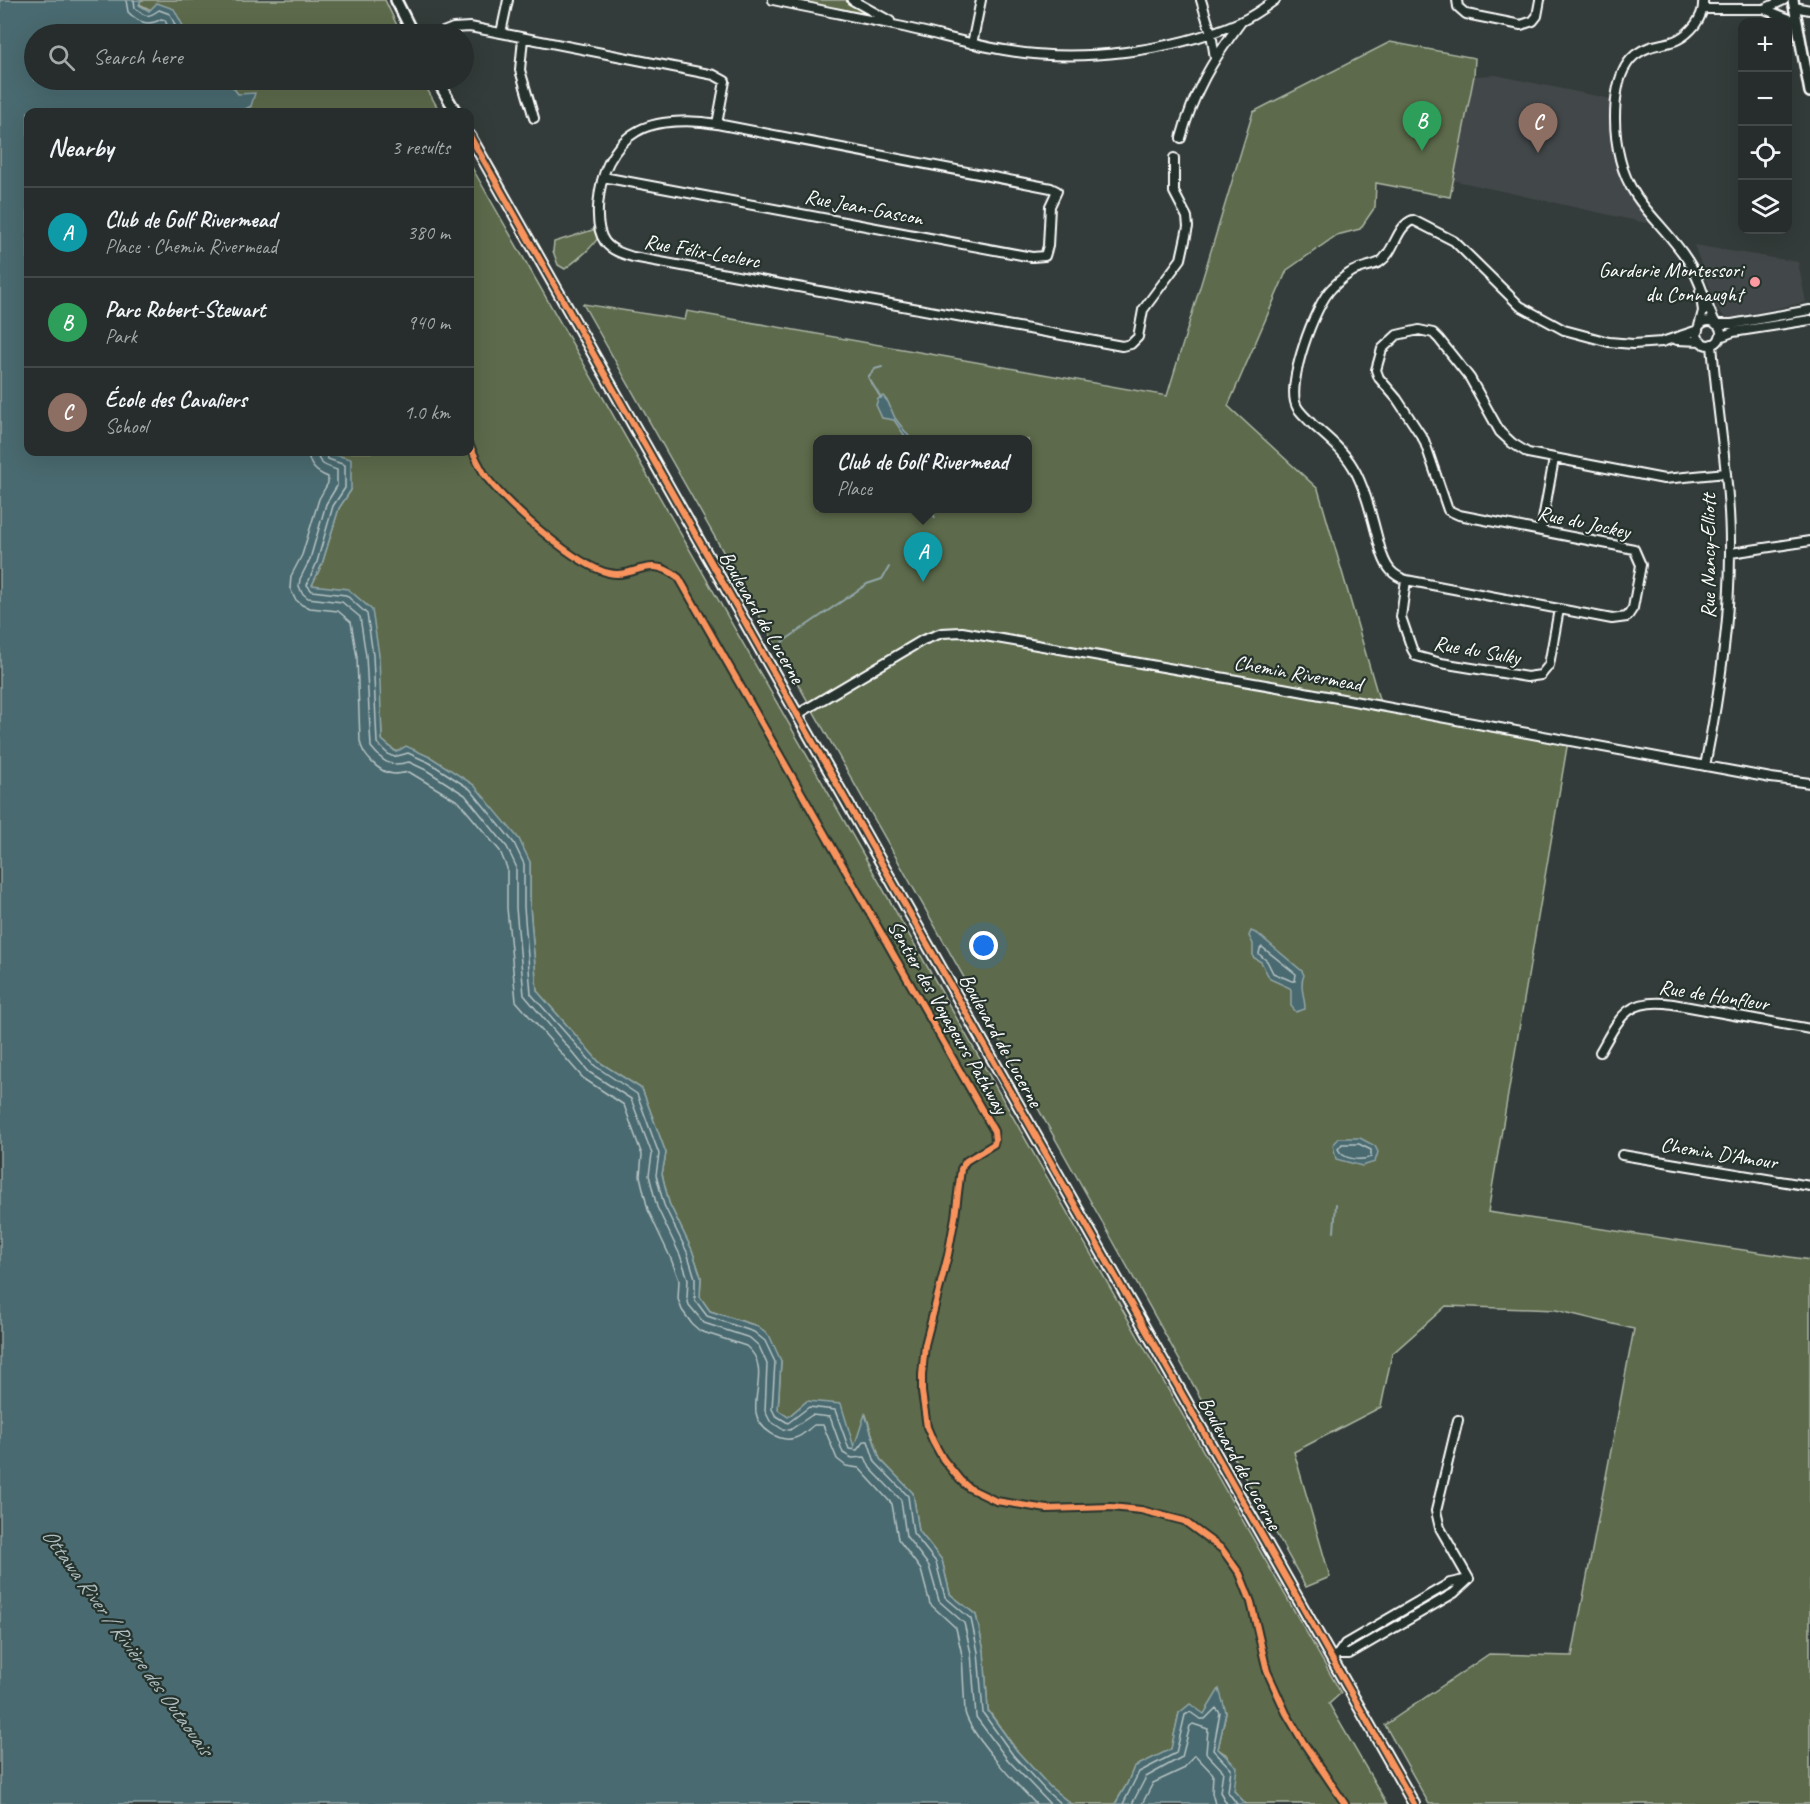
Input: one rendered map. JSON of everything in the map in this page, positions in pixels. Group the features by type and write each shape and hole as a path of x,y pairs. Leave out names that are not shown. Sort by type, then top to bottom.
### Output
{"main road":[{"path":"396,0 408,24"},
{"path":"1793,4 1810,92"},
{"path":"443,90 454,108"},
{"name":"Boulevard de Lucerne","path":"474,143 1334,1656 1414,1804"}],"street":[{"path":"501,33 508,0"},
{"path":"773,0 900,26 1005,51 1041,54 1102,53 1182,42 1242,21 1275,0"},
{"path":"852,0 900,26"},
{"path":"972,44 981,0"},
{"path":"1201,0 1211,33 1215,58"},
{"path":"1457,0 1458,7 1466,14 1521,25 1533,21 1537,16 1540,0"},
{"path":"1703,0 1704,9 1684,37 1644,50 1632,58 1620,82 1615,123 1620,159 1631,189 1685,256 1720,330 1720,337"},
{"path":"1764,9 1784,0"},
{"path":"1793,4 1810,10"},
{"path":"1704,9 1764,9 1797,22"},
{"path":"1181,138 1202,80 1242,21"},
{"path":"474,29 714,75 724,81 717,124"},
{"path":"524,38 520,70 534,118"},
{"name":"Rue Félix-Leclerc","path":"1050,188 717,124 681,121 641,129 618,149 603,177 598,211 601,233 608,245 626,255 1122,346 1131,344 1138,337 1143,310 1181,259 1188,227 1187,217 1174,192 1174,158"},
{"name":"Rue Jean-Gascon","path":"603,177 1032,257 1045,256 1048,246 1050,206 1057,191 1050,188"},
{"path":"1406,580 1395,576 1386,565 1353,468 1338,447 1298,409 1293,398 1293,384 1323,298 1350,272 1378,263 1385,258 1408,222 1413,220 1454,241 1520,306 1564,330 1619,343 1669,340 1701,341 1712,344 1720,337 1733,332 1810,320"},
{"path":"1699,284 1702,311 1699,328 1701,341"},
{"path":"1669,340 1699,328 1709,321 1716,324 1732,324 1810,310"},
{"name":"Rue du Jockey","path":"1406,580 1612,619 1627,617 1633,608 1641,565 1634,549 1459,515 1448,510 1424,440 1379,378 1376,370 1382,350 1397,335 1419,330 1433,333 1451,352 1470,378 1500,432 1528,453 1664,479 1726,473"},
{"name":"Rue Nancy-Elliott","path":"1705,766 1725,644 1731,553 1726,473 1712,344"},
{"path":"1541,530 1554,459"},
{"path":"1731,553 1810,541"},
{"name":"Rue du Sulky","path":"1406,580 1401,617 1412,650 1421,659 1441,663 1527,677 1541,675 1549,665 1559,609"},
{"name":"Chemin Rivermead","path":"798,714 923,640 942,633 962,632 1283,688 1771,778 1810,783"},
{"name":"Rue de Honfleur","path":"1600,1052 1626,1011 1652,1002 1810,1029"},
{"name":"Chemin D'Amour","path":"1623,1155 1810,1186"},
{"path":"1334,1656 1349,1654 1454,1593 1469,1579 1440,1528 1436,1511 1458,1420"}],"shaded area":[{"path":"1496,75 1616,100 1620,159 1651,217 1649,221 1646,223 1452,180 1474,76"},
{"name":"Garderie Montessori du Connaught","path":"1694,245 1798,262 1806,302 1726,319 1717,308"}],"green space":[{"path":"141,0 385,0 396,24 179,24 139,4"},
{"path":"773,0 852,0 900,26"},
{"path":"1390,42 1475,58 1474,76 1450,197 1376,183 1375,207 1360,229 1337,235 1287,270 1228,406 1318,489 1381,706 1568,741 1488,1212 1810,1260 1810,1804 1429,1804 1385,1725 1489,1654 1572,1656 1634,1329 1556,1310 1446,1306 1392,1354 1381,1407 1294,1452 1330,1577 1306,1587 583,304 685,320 687,311 1167,396 1253,112"},
{"path":"235,90 428,90 438,108 247,108 251,106"},
{"path":"474,171 1341,1693 1329,1704 1387,1804 1246,1804 1234,1791 1228,1756 1218,1749 1226,1712 1179,1713 1171,1750 1134,1767 1115,1804 1071,1804 1050,1787 1017,1751 988,1710 984,1651 976,1615 950,1594 942,1560 919,1531 913,1493 880,1459 866,1415 854,1448 807,1401 788,1417 778,1410 781,1361 757,1326 710,1311 700,1297 701,1277 692,1250 669,1203 662,1174 666,1153 642,1089 599,1062 537,991 530,907 530,862 382,740 381,713 312,585 322,564 339,508 351,490 328,456 474,456"},
{"path":"599,228 601,233 585,253 565,269 558,265 553,251 554,242"}],"water":[{"name":"Ottawa River / Rivière des Outaouais","path":"0,0 141,0 139,5 149,11 157,3 174,9 182,24 24,24 24,90 235,90 238,94 255,93 251,106 247,108 24,108 24,456 340,456 351,459 351,490 339,508 322,564 312,585 348,589 372,610 379,655 382,740 396,752 406,746 432,758 474,785 519,839 530,862 530,907 537,991 599,1062 642,1089 666,1153 662,1174 669,1203 692,1250 701,1277 700,1297 710,1311 757,1326 770,1337 781,1361 778,1410 788,1417 807,1401 841,1404 854,1447 865,1414 880,1459 913,1493 919,1531 942,1560 950,1594 976,1615 984,1651 988,1711 1017,1751 1050,1787 1071,1804 0,1804"},
{"path":"883,396 888,402 895,418 908,435 904,435 894,420 882,418 876,405 878,399"},
{"path":"1251,931 1258,934 1302,971 1305,1009 1296,1012 1291,1006 1290,988 1270,979 1261,962 1253,957 1253,944 1249,936"},
{"path":"1339,1138 1360,1138 1375,1146 1378,1152 1375,1162 1362,1166 1336,1159 1333,1145"},
{"path":"1219,1689 1226,1712 1218,1749 1237,1767 1234,1791 1246,1804 1115,1804 1134,1767 1171,1749 1179,1713 1190,1704 1204,1714"}],"waterway":[{"path":"881,398 868,377 875,369 882,367"},
{"path":"933,513 935,518"},
{"path":"775,647 867,584 882,579 889,567"},
{"path":"1334,1232 1336,1204"}],"cycle path":[{"name":"Sentier des Voyageurs Pathway","path":"474,143 1414,1804"},
{"name":"Sentier des Voyageurs Pathway","path":"474,454 484,474 497,490 526,518 579,559 609,573 627,573 650,567 668,571 679,578 994,1131 994,1144 966,1161 961,1169 948,1255 925,1345 922,1392 927,1427 943,1459 969,1488 996,1501 1047,1509 1111,1507 1141,1510 1184,1521 1222,1549 1240,1574 1251,1602 1267,1671 1286,1713 1345,1804"}],"place":[{"name":"Parc Robert-Stewart","path":"1422,151"},
{"name":"École des Cavaliers","path":"1538,153"},
{"name":"Garderie Montessori du Connaught","path":"1755,282"},
{"name":"Club de Golf Rivermead","path":"923,582"}]}
